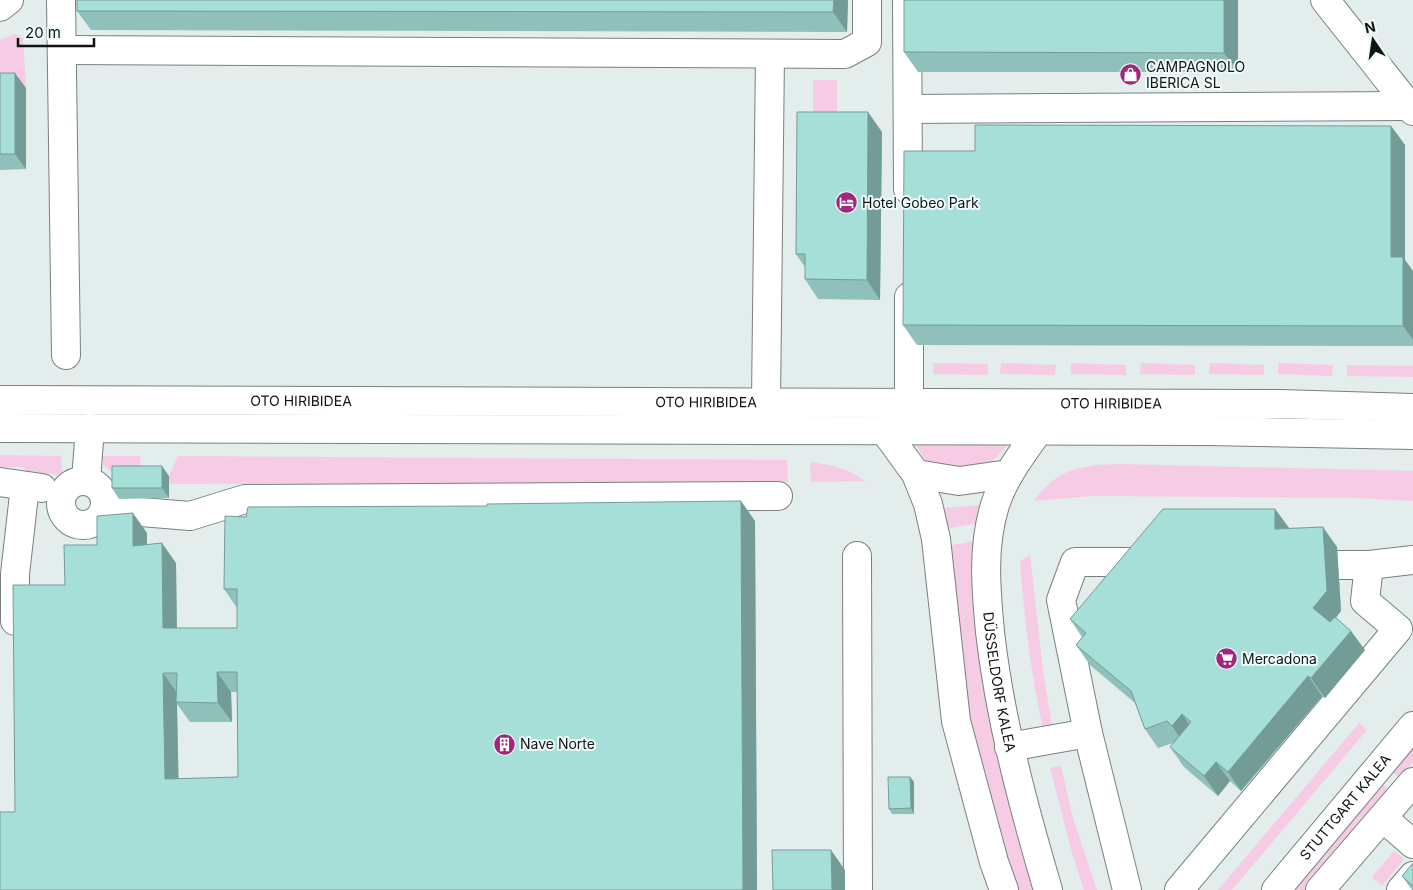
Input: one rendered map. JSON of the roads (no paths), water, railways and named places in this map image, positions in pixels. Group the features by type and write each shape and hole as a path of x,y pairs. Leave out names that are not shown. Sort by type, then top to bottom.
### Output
{"street":[{"path":"0,7 8,0"},
{"path":"61,0 66,355"},
{"path":"62,50 845,54 867,42 868,0"},
{"path":"907,0 908,215"},
{"path":"1325,0 1411,108"},
{"path":"766,402 770,54"},
{"path":"908,109 1411,108"},
{"path":"909,272 909,403"},
{"name":"OTO HIRIBIDEA","path":"0,400 1280,404 1413,408"},
{"name":"OTO HIRIBIDEA","path":"0,428 1039,430 1413,435"},
{"path":"16,643 12,484 74,485 98,485 105,496 105,509 98,520 86,526 73,524 63,516 60,503 74,485 90,428"},
{"path":"884,430 916,474 928,504 936,539 956,721 994,862 1004,890"},
{"name":"DÜSSELDORF KALEA","path":"1039,430 1009,474 996,504 988,533 986,588 994,660 1009,747 1022,803 1048,890"},
{"path":"916,474 959,481 1009,474"},
{"path":"105,509 190,516 245,499 778,496"},
{"path":"857,556 858,890"},
{"path":"1338,565 1369,565 1413,560"},
{"path":"1126,890 1088,732 1061,600 1076,562 1148,562"},
{"path":"1179,890 1398,629 1365,601 1369,565"},
{"name":"STUTTGART KALEA","path":"1276,890 1413,726"},
{"path":"1009,747 1088,732"},
{"path":"1320,890 1413,782"},
{"path":"1383,818 1413,844"},
{"path":"1401,890 1413,876"}],"place":[{"name":"CAMPAGNOLO IBERICA SL","path":"1130,75"},
{"name":"Hotel Gobeo Park","path":"846,203"},
{"name":"Mercadona","path":"1226,659"},
{"name":"Nave Norte","path":"504,744"}]}
